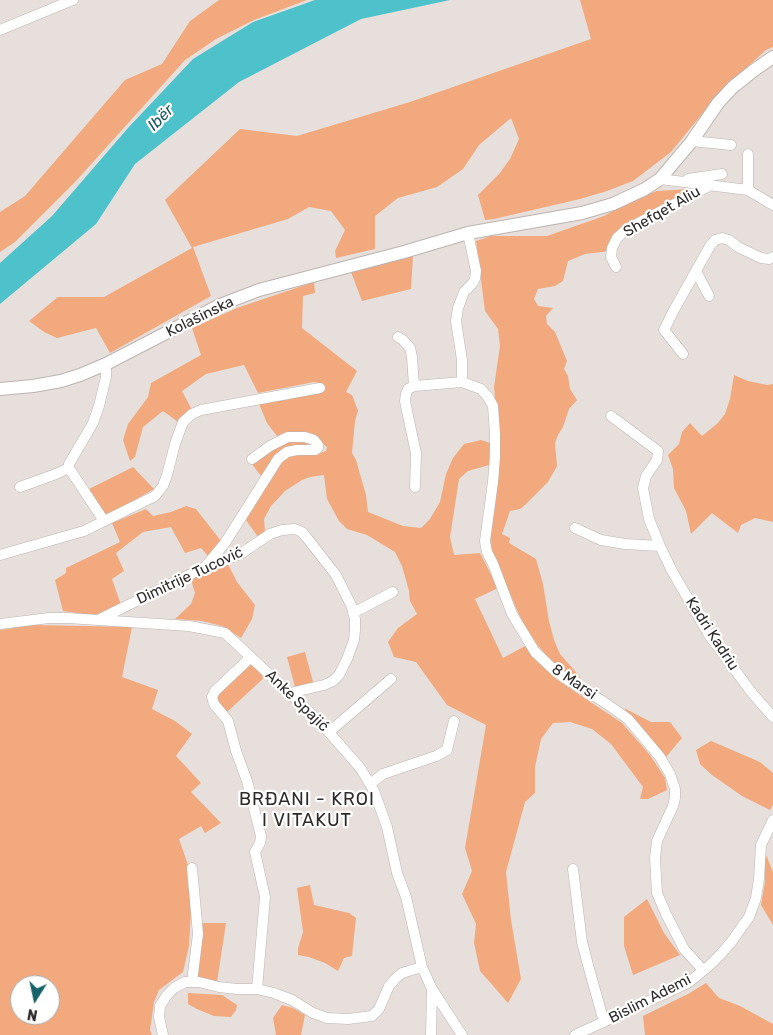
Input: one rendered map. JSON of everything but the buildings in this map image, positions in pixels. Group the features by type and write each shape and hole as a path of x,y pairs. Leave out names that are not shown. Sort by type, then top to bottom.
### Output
{"main road":[{"name":"Kolašinska","path":"0,389 33,386 61,381 80,375 106,364 220,305 259,290 404,252 468,232 582,213 612,204 645,189 660,179 692,141 718,103 733,87 773,57"}],"street":[{"path":"0,30 73,0"},
{"path":"692,141 731,145"},
{"path":"748,154 748,190"},
{"name":"Shefqet Aliu","path":"677,181 722,174"},
{"name":"Shefqet Aliu","path":"660,179 748,190 773,205"},
{"name":"Shefqet Aliu","path":"616,266 611,257 612,248 617,238 627,229 709,186"},
{"path":"415,487 416,454 405,400 406,394 408,389 414,386 462,382 462,360 456,321 458,308 464,292 475,279 476,272 468,232"},
{"path":"683,354 664,330 715,240 722,238 729,240 738,247 761,258 769,259 773,257"},
{"path":"696,271 709,296"},
{"path":"398,337 410,348 414,386"},
{"path":"104,521 69,468 69,464 92,423 99,406 106,378 106,364"},
{"name":"8 Marsi","path":"462,382 481,389 493,406 495,457 485,541 487,552 512,614 535,652 566,679 628,719 660,757 670,774 675,789 675,798 657,841 655,858 657,893 684,949 703,970"},
{"path":"0,555 84,530 155,496 163,486 179,432 184,422 192,414 201,410 320,388"},
{"name":"Kadri Kadriu","path":"611,416 658,451 657,460 646,476 643,488 649,518 660,546 672,571 709,635 752,693 773,717"},
{"path":"205,567 225,543 278,459 287,452 315,450 318,448 318,445 314,440 305,437 288,437 270,446 252,459"},
{"path":"20,487 69,468"},
{"path":"575,528 601,540 625,544 660,546"},
{"name":"Dimitrije Tucović","path":"99,619 205,567 224,562 242,553 270,534 282,530 295,529 302,532 336,575 352,607 356,630 347,659 333,681 290,693"},
{"path":"354,613 393,592"},
{"name":"Anke Spajić","path":"0,624 49,618 99,619 162,623 210,629 225,633 320,722 361,768 374,791 387,827 422,967 432,989"},
{"path":"251,657 215,691 212,697 214,704 228,721 251,794 261,836 256,852 265,897 257,989"},
{"path":"329,732 391,679"},
{"path":"370,784 383,774 436,756 447,750 454,721"},
{"name":"Bislim Ademi","path":"576,1035 688,983 715,960 732,941 749,917 758,889 761,845 773,820"},
{"path":"192,868 198,934 192,982"},
{"path":"573,869 582,942 604,1022"},
{"path":"163,1035 159,1017 160,1006 174,988 185,982 199,982 219,987 274,992 326,1018 348,1019 372,1016 379,1009 389,986 395,979 402,973 422,967"},
{"path":"431,1035 432,989"},
{"path":"432,989 462,1035"}],"shaded area":[{"path":"219,0 307,0 254,20 216,39 185,60 75,182 15,242 0,252 0,212 25,196 125,80 162,64 190,21"},
{"path":"580,0 773,0 773,47 766,50 720,92 671,152 633,181 607,191 580,199 485,220 478,195 499,174 510,159 519,139 511,118 479,145 463,169 437,187 398,198 375,216 375,249 336,258 335,251 345,230 331,211 309,207 288,219 193,247 211,296 110,353 96,328 57,338 44,332 29,321 58,297 104,297 192,248 165,200 240,129 297,136 410,102 591,39"},
{"path":"690,189 691,194 625,228 610,251 585,254 568,261 563,281 555,286 538,289 534,299 538,306 553,308 546,316 547,324 555,332 567,361 564,369 568,376 570,389 577,400 569,409 555,443 557,466 548,482 525,505 520,509 510,511 502,534 510,538 509,543 536,559 554,640 560,654 581,678 567,673 550,659 523,624 487,540 496,409 494,387 500,346 498,329 485,311 476,241 491,236 547,236 604,216 631,201 657,191"},
{"path":"413,256 411,289 362,301 351,272"},
{"path":"314,282 315,293 303,296 302,328 357,371 346,392 352,395 358,411 355,421 352,453 356,460 366,495 368,512 403,526 421,528 430,519 440,502 446,474 453,458 464,444 481,440 490,443 489,465 468,471 459,479 450,537 454,555 480,553 498,588 475,599 503,658 527,645 556,679 622,723 650,755 665,778 667,790 648,799 640,799 643,787 611,744 592,729 570,722 553,723 541,739 535,767 535,793 525,802 506,872 511,920 521,979 508,1003 480,971 474,943 476,924 462,894 472,871 465,848 486,725 447,705 416,662 394,657 388,642 398,628 417,614 410,601 402,566 395,552 367,535 347,529 339,521 327,499 324,475 302,480 285,491 271,506 264,519 265,531 258,537 246,520 281,462 289,456 317,454 326,451 327,447 316,438 300,433 286,432 277,436 267,423 259,404 325,390 324,384 314,382 258,393 244,365 206,374 182,391 192,410 178,422 163,411 143,427 135,457 130,461 123,440 128,424 148,397 151,383 201,355 192,328 237,308"},
{"path":"734,375 748,381 767,385 773,384 773,522 755,518 741,525 738,533 712,513 691,534 686,511 674,488 673,469 668,455 679,444 682,432 690,423 702,436 718,423 725,414 730,399"},
{"path":"301,439 308,443 308,446 272,460 261,476 252,464 285,442"},
{"path":"133,467 154,489 105,517 87,490"},
{"path":"186,506 196,509 221,541 208,556 201,548 185,553 171,527 143,532 116,553 124,571 112,579 121,605 100,615 63,611 55,580 66,573 66,568 120,542 112,523 146,509 153,516"},
{"path":"228,564 237,582 255,605 252,619 241,638 222,626 202,621 175,619 191,604 195,593 190,577"},
{"path":"33,625 132,627 122,677 158,690 152,709 175,721 192,734 176,756 201,783 191,792 221,823 205,833 201,826 179,839 188,865 191,911 189,946 183,972 159,990 154,1002 150,1030 152,1035 0,1035 0,630"},
{"path":"305,652 313,682 295,687 287,657"},
{"path":"249,663 266,676 227,712 217,699 221,690"},
{"path":"624,708 651,722 670,722 682,738 666,757"},
{"path":"711,741 760,762 773,773 773,805 770,810 742,796 700,764 696,750"},
{"path":"764,850 773,872 773,925 761,905 765,882"},
{"path":"310,885 314,905 349,913 356,918 352,956 344,958 338,971 325,963 298,955 303,932 297,888"},
{"path":"647,899 664,933 680,955 633,975 624,946 624,917"},
{"path":"200,923 226,923 217,982 197,977"},
{"path":"706,983 719,998 740,1006 773,1024 773,1035 645,1035 643,1016"},
{"path":"188,993 222,995 237,1005 236,1010 231,1017 214,1016 188,1004"},
{"path":"282,1005 293,1008 305,1015 301,1035 276,1035 273,1018"}],"water":[{"name":"Ibër","path":"315,0 450,0 361,19 239,82 135,164 96,224 0,304 0,263 52,216 128,128 193,59 253,22"}],"district":[{"name":"BRĐANI - KROI I VITAKUT","path":"307,810"}]}
